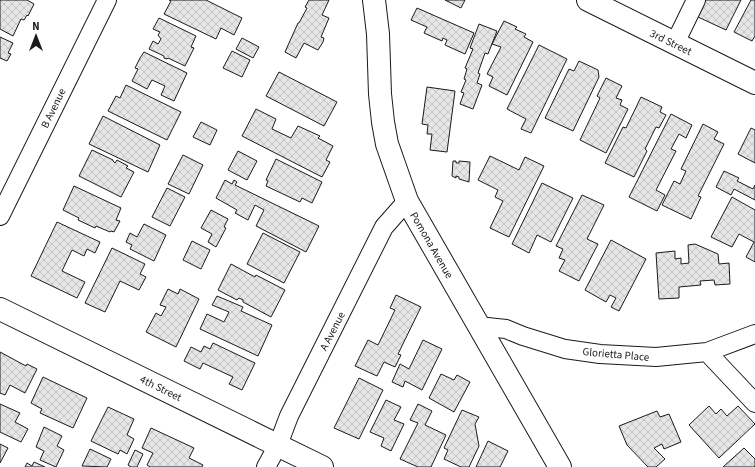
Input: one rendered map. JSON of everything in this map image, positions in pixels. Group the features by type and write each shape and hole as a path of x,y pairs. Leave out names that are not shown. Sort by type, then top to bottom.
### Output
{"main road":[{"name":"Pomona Avenue","path":"374,0 378,34 380,94 385,137 407,201 560,467"},
{"name":"3rd Street","path":"588,0 755,83"},
{"name":"4th Street","path":"0,309 322,467"}],"street":[{"name":"B Avenue","path":"0,216 107,0"},
{"path":"675,43 696,0"},
{"name":"A Avenue","path":"266,467 278,445 289,416 384,227 407,201"},
{"name":"Glorietta Place","path":"478,326 506,329 523,336 566,349 600,354 656,358 708,352 755,334"},
{"path":"708,352 755,403"}],"building":[{"path":"0,0 27,0 34,4 28,16 27,15 24,20 21,19 13,36 0,29"},
{"path":"169,0 206,0 242,18 234,35 221,28 216,39 164,14 171,1"},
{"path":"309,0 329,0 322,15 329,18 321,37 324,38 323,42 318,50 304,43 296,58 285,52 298,23 307,8 305,7"},
{"path":"445,0 465,0 461,8"},
{"path":"706,0 741,0 726,30 698,17"},
{"path":"751,0 755,0 755,36 752,41 734,32"},
{"path":"417,8 474,33 465,54 445,45 447,40 443,38 442,41 424,33 427,27 411,20"},
{"path":"159,18 196,36 191,47 194,48 185,66 168,58 164,58 164,56 149,49 153,41 158,44 161,39 158,35 160,32 153,29"},
{"path":"504,21 517,27 515,29 526,34 524,37 533,42 507,95 489,86 493,77 487,74 501,47 492,44"},
{"path":"479,24 497,31 488,54 485,53 478,73 480,74 477,83 482,85 473,109 460,104 464,93 461,92 466,80 464,79 467,69 465,68 473,49 470,48"},
{"path":"0,37 13,43 8,53 11,54 7,61 0,58"},
{"path":"242,38 259,47 253,58 236,49"},
{"path":"539,45 567,59 531,133 521,129 526,119 507,109"},
{"path":"232,51 250,60 242,77 223,68"},
{"path":"144,52 187,73 174,101 161,95 165,86 152,80 147,89 132,81 138,69 135,68"},
{"path":"579,61 598,70 599,77 573,131 545,118 569,69 574,71"},
{"path":"279,72 337,102 324,126 266,96"},
{"path":"606,78 622,86 616,98 622,100 620,105 628,109 606,153 580,140 600,98 597,96"},
{"path":"126,85 181,112 167,140 108,111 116,96 120,98"},
{"path":"427,87 455,91 447,152 430,150 432,134 427,134 428,125 422,124"},
{"path":"641,97 662,107 660,112 666,115 659,128 656,127 645,149 647,151 634,177 605,163 623,127 626,128"},
{"path":"256,109 276,119 272,129 291,138 298,126 320,136 318,138 333,146 326,160 330,162 322,177 242,136"},
{"path":"671,114 692,125 686,138 679,134 671,149 676,151 656,190 665,195 657,211 629,197"},
{"path":"103,116 160,145 148,172 89,144"},
{"path":"201,122 217,130 210,145 193,137"},
{"path":"703,124 718,132 714,139 724,144 698,196 701,197 691,219 662,205 674,181 680,184 686,171 681,169"},
{"path":"751,128 755,130 755,163 738,154"},
{"path":"92,150 113,160 115,163 117,160 128,166 126,168 134,172 121,197 79,176"},
{"path":"238,151 257,161 247,180 228,170"},
{"path":"183,155 203,165 189,194 168,184"},
{"path":"490,156 519,170 525,157 544,166 509,237 490,228 503,201 495,197 498,190 478,180"},
{"path":"276,159 322,182 312,203 302,198 300,202 266,186 268,181 266,180"},
{"path":"453,161 456,161 456,163 459,163 459,161 470,162 469,182 459,179 459,177 456,176 456,178 452,176"},
{"path":"724,171 739,178 737,181 753,189 755,185 755,200 734,189 731,195 716,187"},
{"path":"225,180 232,184 234,180 237,182 235,185 319,226 306,252 256,226 264,210 255,205 248,220 235,213 237,210 216,198"},
{"path":"542,183 573,198 551,242 537,235 529,253 512,244"},
{"path":"74,186 121,208 116,220 120,221 114,232 110,232 96,226 95,228 78,220 79,218 63,210"},
{"path":"167,188 185,197 170,226 152,217"},
{"path":"582,195 604,205 587,239 598,244 579,281 559,271 565,260 559,258 563,249 556,246"},
{"path":"732,197 755,210 755,262 746,257 754,242 739,234 732,247 711,237"},
{"path":"211,210 228,219 224,227 226,228 216,247 208,242 212,234 201,228"},
{"path":"57,222 100,242 95,253 87,249 84,256 72,250 62,271 85,282 77,298 31,276"},
{"path":"144,224 166,235 154,261 130,249 132,245 126,242 130,233 137,237"},
{"path":"263,233 300,252 284,283 247,264"},
{"path":"611,240 646,259 619,311 611,307 616,298 610,295 606,302 585,290"},
{"path":"192,241 210,250 201,269 183,260"},
{"path":"695,244 718,254 719,264 729,263 730,284 715,285 714,280 700,281 701,285 679,287 679,298 659,299 656,253 675,251 675,259 681,258 681,264 689,263 688,245"},
{"path":"112,248 145,264 140,274 146,277 139,290 120,281 105,312 85,303"},
{"path":"231,264 255,277 256,275 285,290 271,317 243,302 243,300 239,298 237,300 218,290"},
{"path":"168,289 178,294 180,289 199,299 176,347 146,332 156,313 161,316 166,307 160,305"},
{"path":"396,295 421,307 398,354 401,355 395,367 384,362 377,376 355,366 368,340 378,345 395,310 390,308"},
{"path":"217,296 243,307 241,311 272,325 258,356 200,329 207,314 224,322 229,312 212,305"},
{"path":"423,340 442,349 422,390 405,381 403,387 392,382 400,364 409,369"},
{"path":"213,343 255,363 242,390 229,384 233,377 203,363 200,369 184,361 191,347 201,352 204,346 210,349"},
{"path":"0,352 26,366 27,364 37,369 25,393 10,385 5,395 0,393"},
{"path":"441,374 454,380 457,375 470,382 454,412 429,398"},
{"path":"43,377 87,398 73,428 40,413 42,409 31,403"},
{"path":"359,378 383,390 359,439 334,428"},
{"path":"386,400 401,407 394,420 404,424 391,451 381,446 384,438 370,432"},
{"path":"0,404 20,413 15,422 28,429 21,442 0,432"},
{"path":"418,404 432,411 425,425 446,435 431,467 418,467 400,459 418,423 410,420"},
{"path":"709,406 716,414 721,409 727,416 738,406 755,424 719,458 689,425"},
{"path":"108,407 134,419 127,435 134,439 127,454 120,450 118,454 91,441"},
{"path":"462,410 479,417 475,424 479,446 469,467 461,467 444,459 448,450 444,448"},
{"path":"657,411 660,417 669,414 681,442 664,449 662,444 654,448 665,459 656,467 648,467 627,445 619,426"},
{"path":"44,427 62,436 57,446 64,450 56,467 40,460 44,451 36,447"},
{"path":"151,428 194,448 189,458 203,465 202,467 150,467 147,465 153,453 142,448"},
{"path":"488,441 508,451 500,467 476,467"},
{"path":"0,444 8,448 0,463"},
{"path":"744,448 755,459 755,467 723,467"},
{"path":"90,449 111,459 107,467 82,466"},
{"path":"135,450 143,454 137,467 131,467 128,465"},
{"path":"34,462 45,467 25,467 27,463 32,466"}]}
